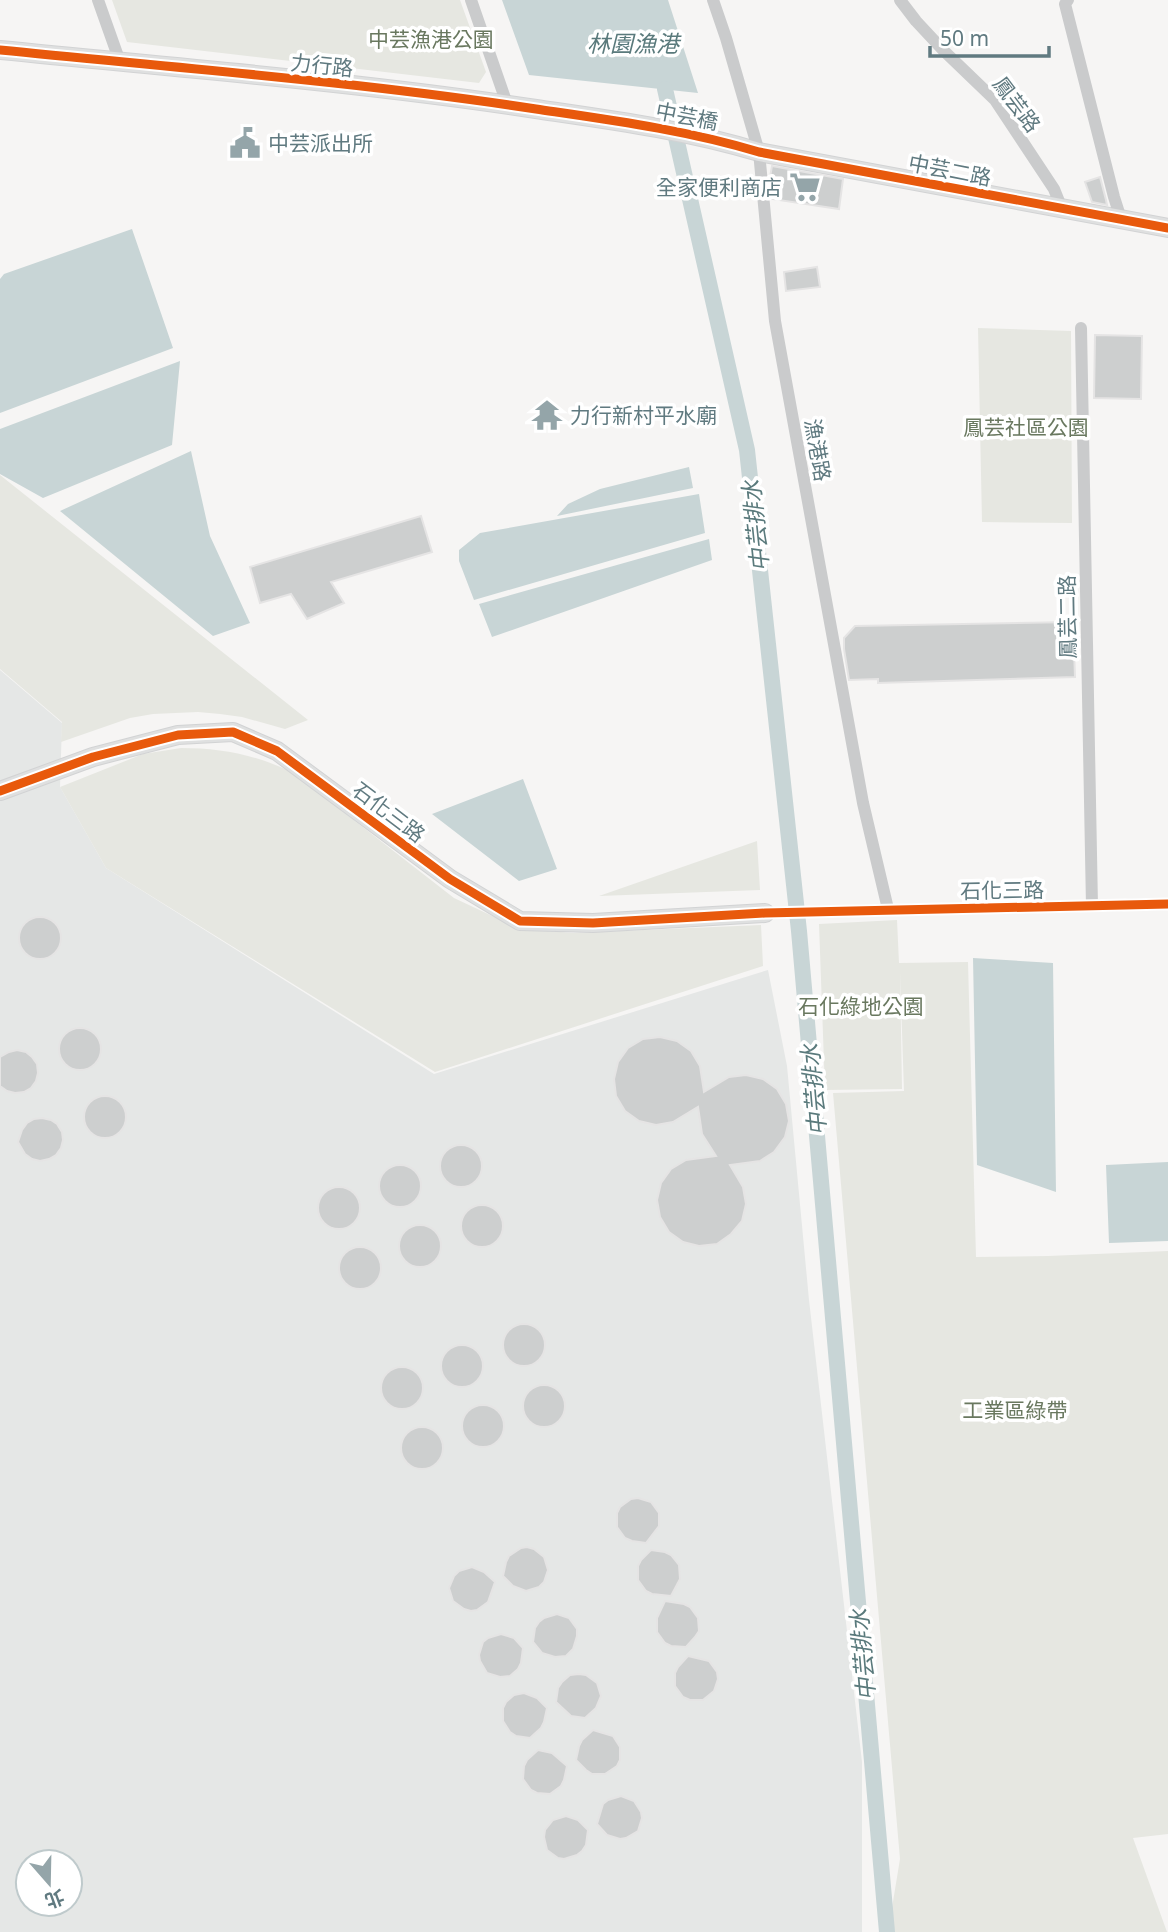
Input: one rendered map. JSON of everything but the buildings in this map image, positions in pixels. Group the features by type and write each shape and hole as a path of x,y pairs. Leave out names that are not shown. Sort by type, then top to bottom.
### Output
{"street":[{"path":"97,0 120,62"},
{"path":"471,0 507,104"},
{"name":"漁港路","path":"713,0 759,152 775,321 863,803 888,909"},
{"name":"鳳芸路","path":"900,0 916,22 995,100 1054,189 1062,209"},
{"path":"1066,2 1121,219"},
{"name":"力行路","path":"0,50 460,97 640,124"},
{"name":"中芸橋","path":"640,124 727,142"},
{"name":"中芸二路","path":"727,142 759,152 1168,228"},
{"name":"鳳芸二路","path":"1081,328 1092,906"},
{"name":"石化三路","path":"0,791 93,757 178,735 233,732 277,751 450,879 520,921 593,923 765,913 1168,904"}],"shaded area":[{"path":"0,670 62,723 60,787 106,868 434,1074 768,970 787,1066 809,1300 862,1762 862,1932 0,1932"}],"green space":[{"name":"中芸漁港公園","path":"112,0 460,0 486,72 479,83 127,42"},
{"name":"鳳芸社區公園","path":"978,328 1071,331 1072,523 982,522"},
{"path":"0,475 308,720 285,729 220,714 153,714 130,718 61,742 62,722 0,669"},
{"path":"181,748 238,754 292,772 454,898 503,921 573,933 761,925 763,966 435,1072 106,868 60,787 143,754"},
{"path":"757,841 760,890 599,896"},
{"name":"工業區綠帶","path":"897,920 899,963 968,962 976,1257 1168,1251 1168,1834 1133,1838 1167,1932 888,1932 900,1859 833,1093 904,1091 900,972 902,1089 825,1090 819,924"}],"water":[{"name":"林園漁港","path":"502,0 668,0 698,93 529,75"},
{"path":"132,229 173,348 0,413 0,279 4,274"},
{"path":"180,361 172,445 43,498 0,474 0,429"},
{"path":"191,451 210,536 250,623 213,636 60,511"},
{"path":"689,467 693,488 557,516 568,504 600,489"},
{"path":"699,494 705,533 474,600 459,561 459,550 480,533"},
{"path":"709,539 712,560 492,637 479,604"},
{"path":"523,779 557,869 519,881 432,814"},
{"path":"973,958 1053,963 1056,1192 977,1165"},
{"path":"1168,1162 1168,1241 1109,1243 1106,1165"}],"waterway":[{"name":"中芸排水","path":"665,89 747,450 799,931 887,1932"}],"cycle path":[{"path":"0,50 336,83 592,117 677,132 759,152 1168,228"},
{"path":"0,791 93,757 178,735 233,732 277,751 450,879 520,921 593,923 765,913 1168,904"}],"place":[{"name":"中芸派出所","path":"245,143"},
{"name":"全家便利商店","path":"805,187"},
{"name":"力行新村平水廟","path":"547,415"}],"park label":[{"name":"石化綠地公園","path":"861,1006"}]}
